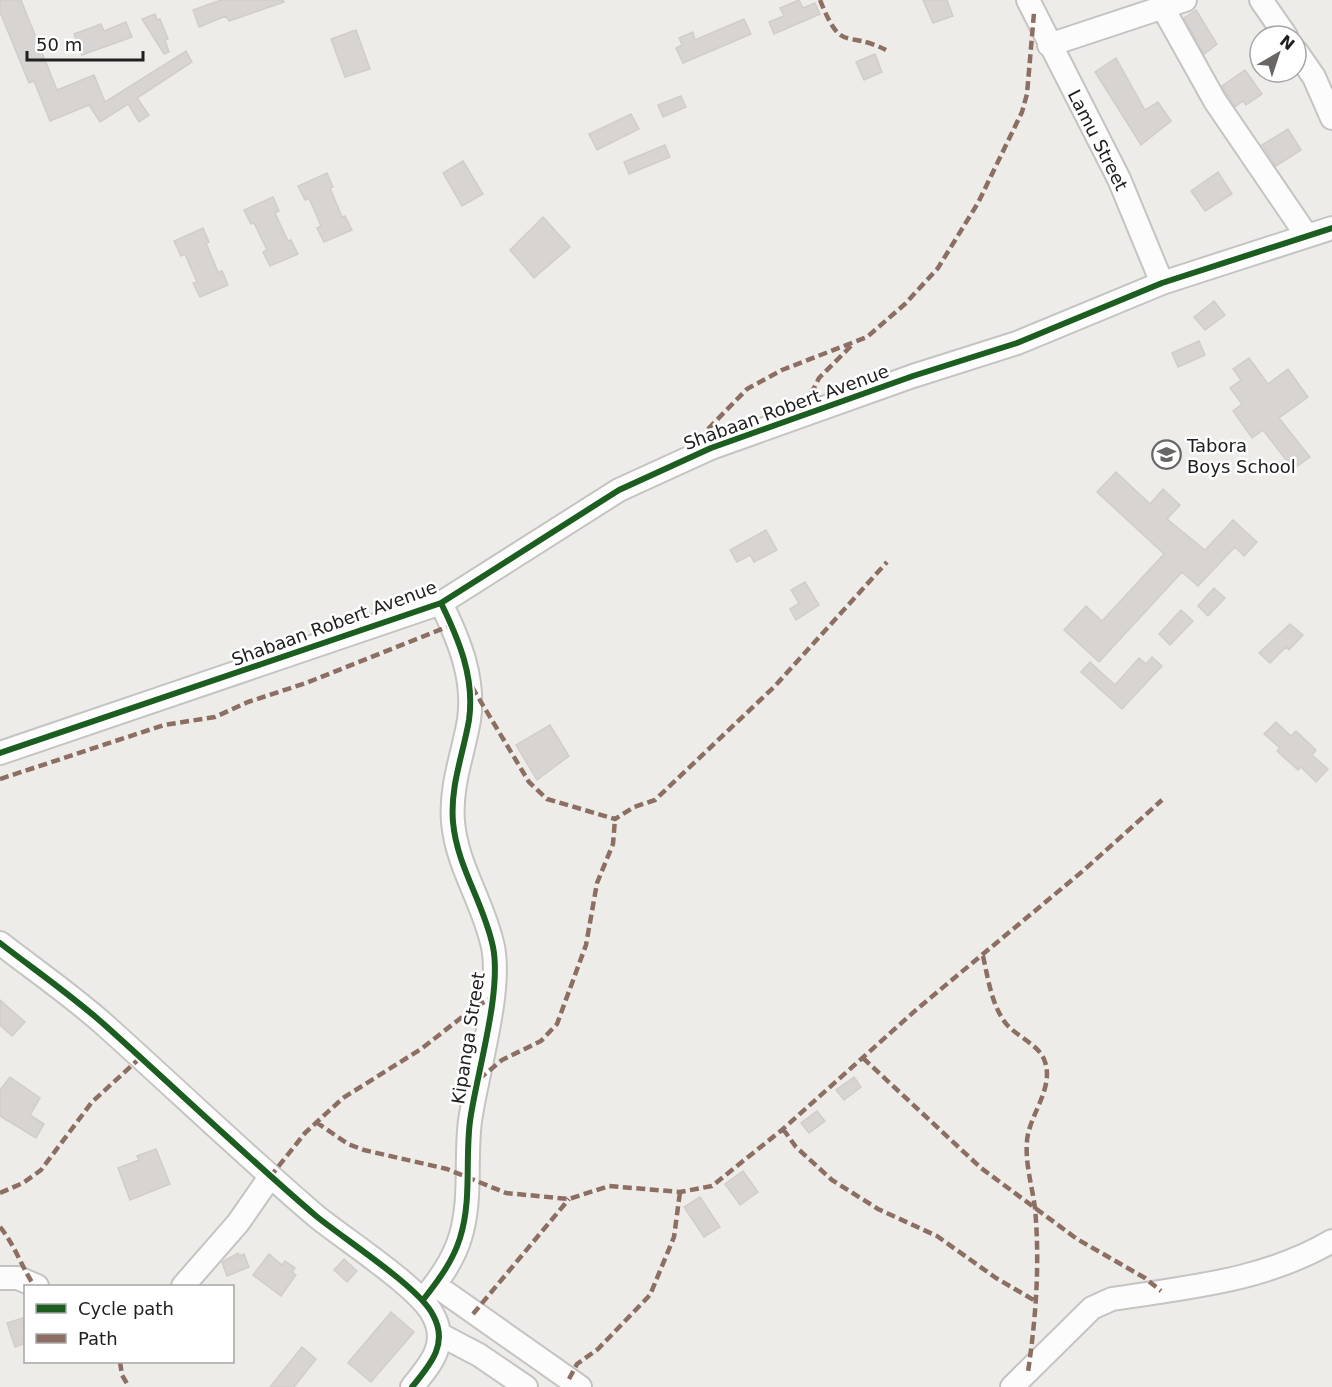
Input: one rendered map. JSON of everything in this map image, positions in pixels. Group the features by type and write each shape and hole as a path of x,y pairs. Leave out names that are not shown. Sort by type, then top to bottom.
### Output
{"street":[{"name":"Lamu Street","path":"1028,0 1119,179 1162,284"},
{"path":"1049,45 1185,0"},
{"path":"1261,0 1278,24"},
{"path":"1163,8 1215,101 1307,236"},
{"path":"1308,68 1332,118"},
{"name":"Shabaan Robert Avenue","path":"0,753 441,603 619,490 729,441 1017,343 1162,284 1332,228"},
{"name":"Kipanga Street","path":"429,1293 452,1259 460,1237 469,1176 470,1124 496,978 493,947 482,911 467,879 456,844 452,790 469,718 470,685 461,645 441,603"},
{"path":"0,944 106,1026 270,1177 349,1243 580,1387"},
{"path":"185,1285 238,1223 270,1177"},
{"path":"1012,1387 1083,1316 1102,1302 1215,1284 1284,1264 1332,1241"},
{"path":"0,1278 18,1278 33,1285"},
{"path":"412,1387 439,1348 440,1334 429,1293"},
{"path":"440,1334 504,1370 526,1387"}],"building":[{"path":"0,0 21,0 57,90 94,75 105,102 186,51 192,62 137,98 149,115 139,122 128,104 100,122 89,105 50,121 34,81 29,83 0,12"},
{"path":"221,0 283,0 284,2 229,21 226,16 199,27 193,10"},
{"path":"799,0 803,8 815,3 820,14 774,34 769,22 784,16 780,8"},
{"path":"923,0 947,0 953,16 933,23"},
{"path":"1196,10 1217,44 1204,54 1184,18"},
{"path":"155,14 157,20 160,19 168,39 165,40 169,52 164,54 142,19"},
{"path":"744,19 751,34 683,63 676,48 682,45 679,38 693,32 695,40"},
{"path":"126,22 132,37 82,55 74,34 101,24 104,31"},
{"path":"356,30 370,69 345,77 331,39"},
{"path":"875,54 882,72 864,80 856,62"},
{"path":"1116,58 1145,110 1158,102 1171,121 1141,145 1095,72"},
{"path":"1245,70 1248,74 1248,84 1255,84 1262,94 1246,105 1243,101 1235,107 1222,86"},
{"path":"681,96 686,107 663,117 658,105"},
{"path":"631,114 639,129 597,150 589,134"},
{"path":"1288,129 1301,150 1276,166 1262,145"},
{"path":"665,145 670,157 629,174 624,162"},
{"path":"463,161 483,194 462,206 443,173"},
{"path":"1218,172 1232,194 1205,211 1191,191"},
{"path":"327,173 333,187 330,188 342,217 345,216 352,230 324,242 317,228 321,226 309,198 305,200 298,186"},
{"path":"273,197 279,211 275,213 288,241 291,240 298,254 270,266 263,252 267,250 254,223 251,224 244,210"},
{"path":"543,217 570,247 534,278 510,250"},
{"path":"203,228 209,242 206,243 218,272 222,271 228,285 200,297 193,283 197,282 185,254 181,256 174,241"},
{"path":"1214,301 1225,315 1205,330 1194,317"},
{"path":"1199,341 1205,355 1178,367 1172,353"},
{"path":"1249,358 1268,384 1288,369 1308,397 1279,418 1310,457 1293,469 1263,430 1252,438 1233,411 1242,404 1230,388 1241,380 1233,369"},
{"path":"1116,472 1150,504 1163,489 1180,505 1167,519 1205,550 1233,520 1257,542 1244,556 1235,547 1198,586 1182,572 1099,662 1064,630 1086,606 1102,621 1164,554 1097,492"},
{"path":"766,530 777,550 754,562 750,555 737,562 730,550"},
{"path":"805,582 819,605 796,620 790,609 799,603 791,590"},
{"path":"1214,588 1225,598 1208,616 1198,606"},
{"path":"1181,610 1193,621 1170,645 1159,634"},
{"path":"1290,624 1303,635 1289,650 1286,647 1270,663 1259,653"},
{"path":"1152,657 1162,666 1122,709 1081,672 1090,662 1115,685 1139,658 1146,664"},
{"path":"1276,722 1291,736 1296,731 1316,750 1312,755 1328,769 1316,782 1301,767 1298,770 1277,751 1280,748 1264,734"},
{"path":"550,725 569,756 537,780 516,745"},
{"path":"0,1000 25,1022 12,1036 0,1025"},
{"path":"10,1077 40,1098 30,1115 44,1124 36,1138 0,1116 0,1090"},
{"path":"854,1077 861,1087 844,1100 836,1090"},
{"path":"817,1111 825,1121 809,1133 801,1123"},
{"path":"156,1149 170,1184 130,1200 118,1168 139,1160 137,1156"},
{"path":"743,1171 758,1192 740,1205 725,1184"},
{"path":"700,1197 720,1227 704,1237 684,1207"},
{"path":"238,1253 239,1256 244,1254 249,1267 227,1276 222,1262"},
{"path":"269,1254 282,1265 285,1261 295,1268 292,1272 296,1275 281,1296 253,1275"},
{"path":"344,1259 357,1271 347,1282 334,1270"},
{"path":"391,1312 414,1332 371,1382 348,1363"},
{"path":"24,1318 24,1344 15,1347 7,1323"},
{"path":"302,1347 316,1359 294,1387 270,1387"}],"marked path":[{"path":"820,0 827,17 840,34 846,38 886,50"},
{"path":"708,429 747,389 782,370 867,337 905,304 938,268 978,203 1022,112 1027,94 1034,13"},
{"path":"799,418 819,378 851,346"},
{"path":"472,687 529,782 547,799 615,819 634,807 655,800 775,686 887,562"},
{"path":"0,779 164,725 215,717 248,702 306,683 452,625"},
{"path":"316,1122 348,1144 364,1150 447,1169 506,1193 569,1199 609,1186 680,1192 712,1186 783,1129 917,1009 1084,870 1162,800"},
{"path":"479,1079 502,1060 541,1041 557,1024 586,945 597,883 613,844 615,819"},
{"path":"983,956 990,990 1000,1014 1008,1026 1038,1050 1045,1062 1047,1072 1044,1092 1032,1121 1027,1141 1028,1166 1035,1208 1037,1250 1035,1311 1028,1372"},
{"path":"270,1177 305,1133 343,1098 421,1049 475,1007 492,998"},
{"path":"0,1193 23,1183 41,1170 92,1102 140,1058"},
{"path":"863,1058 981,1168 1077,1239 1145,1278 1161,1291"},
{"path":"783,1129 796,1147 832,1180 878,1209 937,1236 996,1278 1037,1302"},
{"path":"569,1379 577,1364 598,1349 650,1295 674,1237 680,1192"},
{"path":"473,1314 569,1199"},
{"path":"0,1227 33,1284"},
{"path":"120,1363 122,1375 129,1387"}],"cycle path":[{"path":"0,753 441,603 619,490 711,448 913,376 1017,343 1162,283 1332,228"},
{"path":"423,1300 449,1263 464,1224 470,1121 492,1009 495,965 493,947 484,915 465,870 455,838 453,796 469,720 470,689 459,645 441,603"},
{"path":"0,943 94,1016 316,1216 413,1291 433,1315 439,1335 438,1345 431,1362 412,1387"}],"place":[{"name":"Tabora Boys School","path":"1166,455"}]}
